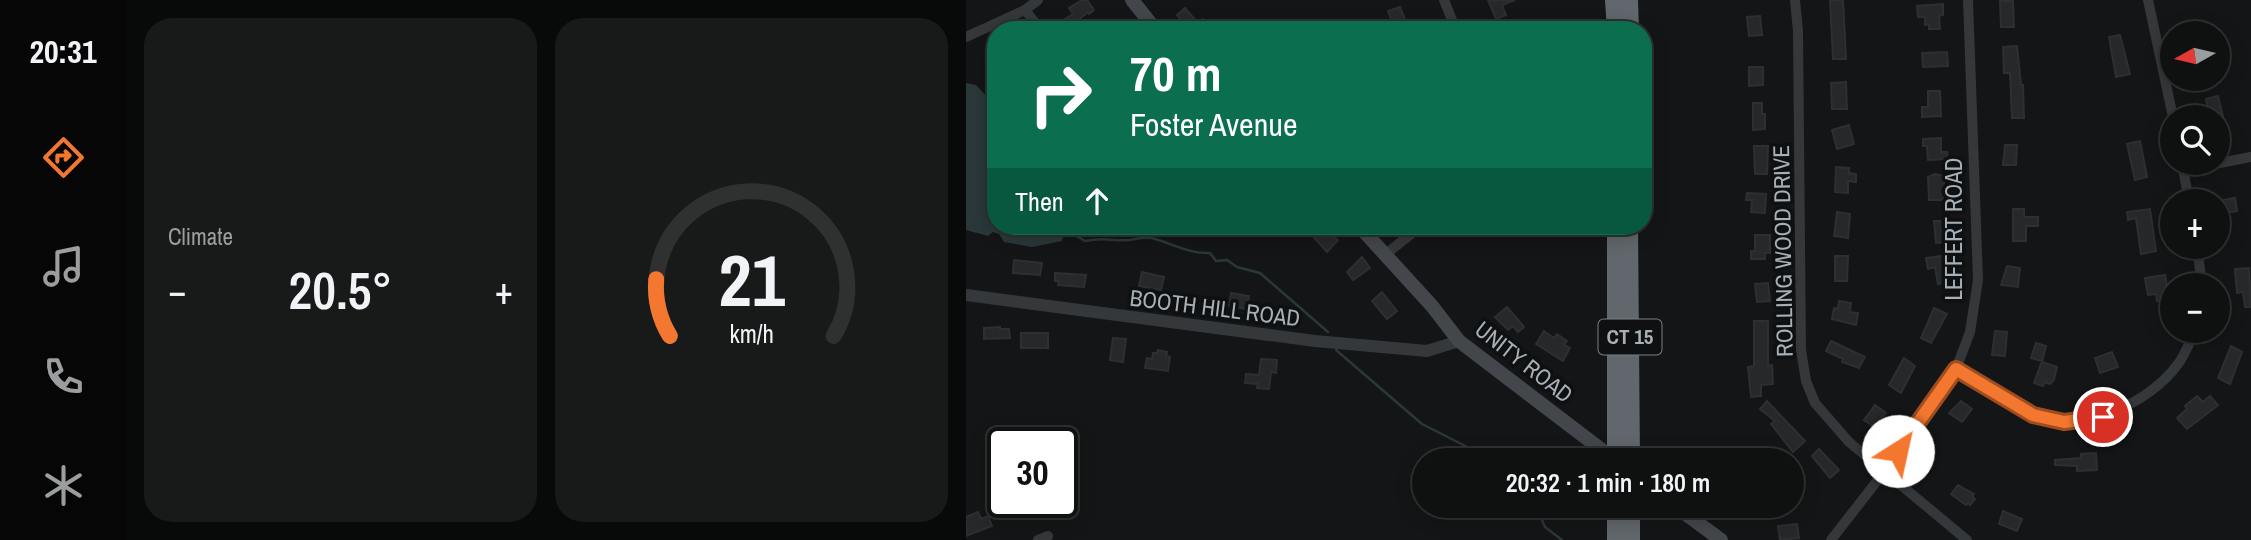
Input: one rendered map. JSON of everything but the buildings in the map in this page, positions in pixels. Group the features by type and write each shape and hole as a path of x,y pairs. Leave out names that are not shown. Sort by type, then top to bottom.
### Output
{"highway":[{"path":"1614,0 1615,21"},
{"path":"1629,0 1630,21"},
{"name":"CT 15","path":"1616,235 1626,448"},
{"name":"CT 15","path":"1626,448 1629,235"},
{"path":"1616,518 1616,540"},
{"path":"1631,518 1631,536"}],"main road":[{"path":"1132,0 1150,21"},
{"name":"UNITY ROAD","path":"1368,235 1432,306 1459,341 1600,448"},
{"path":"1691,518 1721,540"}],"street":[{"path":"1001,21 1025,10 1038,0"},
{"path":"1444,0 1452,21"},
{"name":"ROLLING WOOD DRIVE","path":"1795,0 1798,31 1801,349 1806,381 1815,402 1849,442 1967,540"},
{"name":"LEFFERT ROAD","path":"1831,540 1884,472 1956,369 1970,332 1978,280 1968,0"},
{"path":"2148,0 2170,105"},
{"path":"1025,10 1034,21"},
{"path":"966,37 987,27"},
{"path":"2230,160 2251,158"},
{"path":"1386,254 1410,235"},
{"name":"BOOTH HILL ROAD","path":"966,295 1315,341 1427,351 1459,341"},
{"path":"1956,369 2033,415 2064,422 2103,417 2148,392 2178,365 2189,343"}],"shaded area":[{"path":"966,83 976,85 987,97 987,235 989,235 988,236 966,230"},
{"path":"1000,235 1066,235 1062,241 1032,247 1004,242"}],"waterway":[{"path":"1075,235 1085,241 1151,238 1188,250 1210,253 1216,261 1227,260 1237,267 1260,273 1328,332"},
{"path":"1336,350 1422,424 1469,448"},
{"path":"1541,518 1545,527 1562,540"}],"route":[{"path":"1898,451 1956,369 2033,415 2064,422 2103,417"}]}
